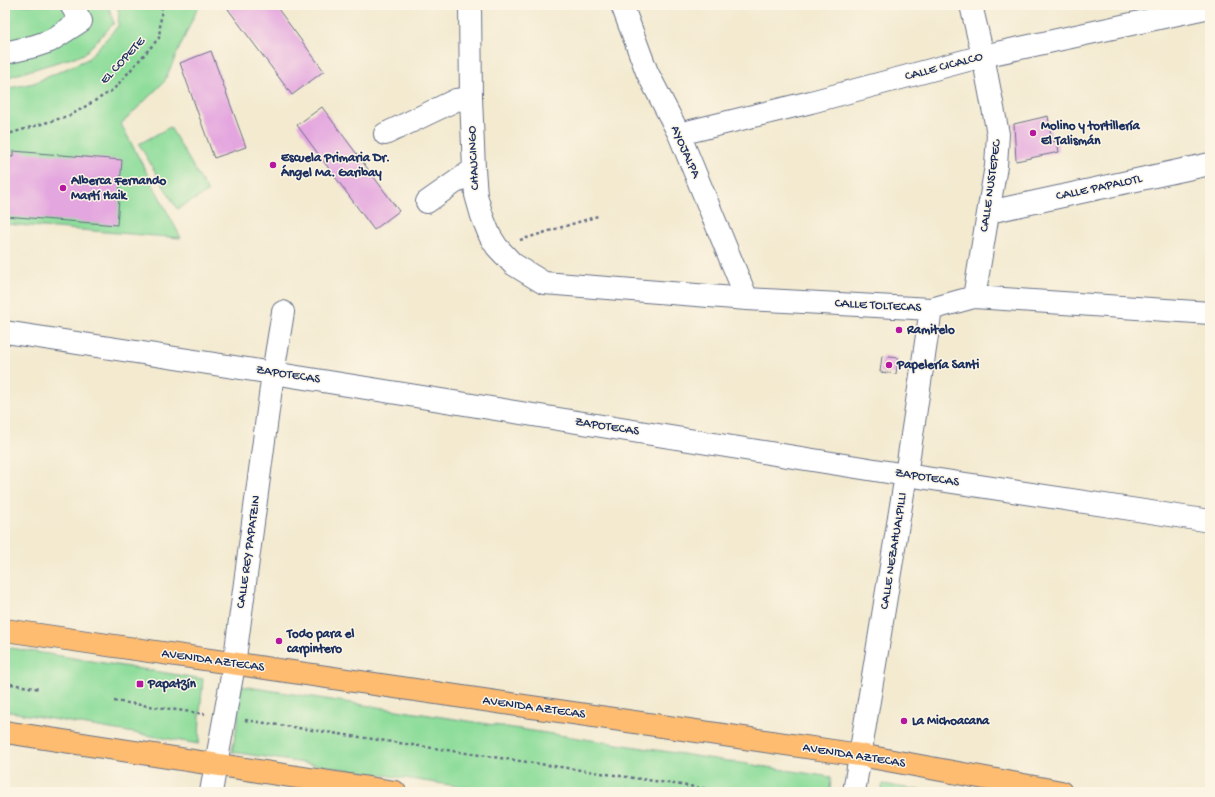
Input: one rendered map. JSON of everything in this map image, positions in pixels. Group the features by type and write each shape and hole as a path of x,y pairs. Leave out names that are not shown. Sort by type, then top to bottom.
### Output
{"main road":[{"name":"AVENIDA AZTECAS","path":"5,630 234,665 860,755 1061,792"},
{"path":"5,732 395,792"}],"street":[{"path":"5,53 50,41 81,21 71,5"},
{"name":"CHAUCINGO","path":"470,5 471,98 476,195 482,216 496,247 513,264 544,283"},
{"name":"AYOJALPA","path":"622,5 647,72 679,134 747,299"},
{"name":"CALLE NUSTEPEC","path":"971,5 983,56 998,134 996,166 974,297"},
{"name":"CALLE CICALCO","path":"679,134 811,102 983,56 1210,7"},
{"path":"385,134 456,100 471,98"},
{"name":"CALLE PAPALOTL","path":"989,212 1210,164"},
{"path":"427,202 474,169"},
{"name":"CALLE TOLTECAS","path":"544,283 747,299 931,309 974,297 1210,313"},
{"name":"CALLE NEZAHUALPILLI","path":"854,792 906,476 931,309"},
{"name":"CALLE REY PAPATZIN","path":"211,792 234,665 273,373 283,312"},
{"name":"ZAPOTECAS","path":"5,332 273,373 906,476 1210,521"}],"path":[{"name":"EL COPETE","path":"5,135 71,115 113,90 159,38 162,5"},
{"path":"496,247 598,216"},
{"path":"5,683 40,689"},
{"path":"114,701 728,792"}],"green space":[{"path":"5,5 108,5 114,23 84,54 5,78"},
{"path":"115,5 199,5 164,82 121,124 181,238 5,224 5,89 34,83 88,59 118,26 119,11"},
{"path":"170,127 208,192 177,209 139,144"},
{"path":"5,647 203,679 199,744 5,711"},
{"path":"241,686 831,777 830,792 496,792 232,752 238,719"},
{"path":"883,784 929,792 881,792"}],"building":[{"path":"234,5 275,5 324,71 292,95 228,9"},
{"path":"211,51 246,147 214,158 180,63"},
{"path":"322,107 399,211 374,230 297,125"},
{"name":"Molino y tortillería El Talismán","path":"1048,116 1052,142 1057,141 1059,152 1016,161 1014,124"},
{"name":"Alberca Fernando Martí Haik","path":"13,151 122,160 117,225 5,216 5,156 13,157"},
{"name":"Papelería Santi","path":"882,356 898,358 896,374 880,372"}],"place":[{"name":"Molino y tortillería El Talismán","path":"1033,133"},
{"name":"Escuela Primaria Dr. Ángel Ma. Garibay","path":"273,165"},
{"name":"Alberca Fernando Martí Haik","path":"63,188"},
{"name":"Ramitelo","path":"899,330"},
{"name":"Papelería Santi","path":"889,365"},
{"name":"Todo para el carpintero","path":"279,641"},
{"name":"Papatzín","path":"140,684"},
{"name":"La Michoacana","path":"904,721"}]}
